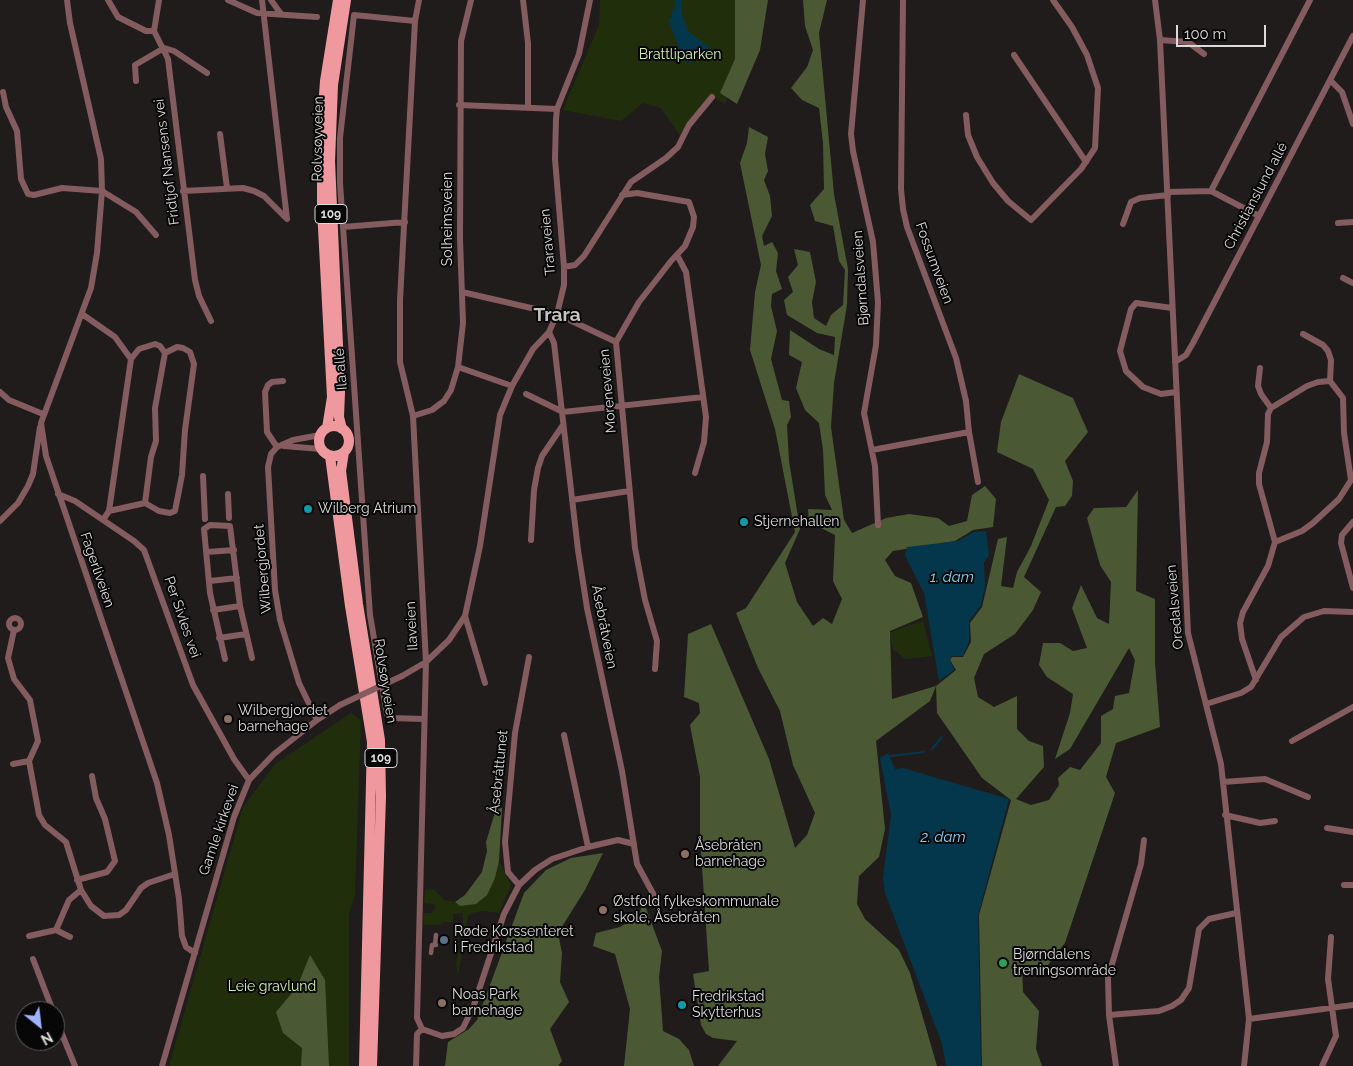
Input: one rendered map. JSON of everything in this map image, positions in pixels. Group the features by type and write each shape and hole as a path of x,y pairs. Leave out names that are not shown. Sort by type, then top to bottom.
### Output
{"main road":[{"name":"Rolvsøyveien","path":"324,431 332,397 322,209 322,122 327,63 338,0"},
{"name":"Rolvsøyveien","path":"342,429 339,418 340,392 330,161 333,85 346,0"},
{"path":"324,431 335,426 342,429"},
{"name":"109","path":"342,429 346,432 349,443 344,452"},
{"name":"109","path":"324,431 319,442 325,453"},
{"name":"Rolvsøyveien","path":"344,452 341,471 358,604 380,740 381,797 372,1066"},
{"path":"325,453 337,456 344,452"},
{"name":"Rolvsøyveien","path":"325,453 372,742 364,1066"}],"street":[{"name":"Fagerliveien","path":"66,0 101,159 102,192 97,253 90,288 41,423 46,456 58,494 157,783 166,818 182,936 186,947 195,953"},
{"path":"108,0 118,17 146,31 154,31 159,0"},
{"path":"228,0 263,14 317,17"},
{"path":"183,191 227,188 254,191 264,196 287,219 262,0"},
{"path":"271,0 281,14"},
{"name":"Ilaveien","path":"416,1066 417,1034 422,1029 417,1018 426,662 413,416 400,362 400,300 415,21 420,0"},
{"name":"Solheimsveien","path":"413,416 432,410 444,401 451,390 458,367 463,323 459,105 461,41 471,0"},
{"path":"524,0 528,43 528,108"},
{"name":"Traraveien","path":"426,662 449,640 465,616 480,546 500,415 512,386 533,349 549,332 557,314 564,285 564,267 554,159 557,109 579,54 590,0"},
{"name":"Bjørndalsveien","path":"863,0 851,134 873,242 878,302 876,344 864,413 876,476 878,525"},
{"name":"Fossumveien","path":"903,0 901,189 903,209 907,227 956,358 966,400 969,432 978,482"},
{"path":"966,115 968,135 977,156 989,176 1008,201 1031,220 1086,162 1095,148 1098,88 1083,48 1072,27 1053,0"},
{"name":"Oredalsveien","path":"1155,0 1160,40 1188,633 1219,752 1249,1019 1244,1066"},
{"path":"1211,191 1310,0"},
{"name":"Ila allé","path":"415,21 354,15 340,138 344,227 370,615 387,715 392,718 424,719"},
{"name":"Fridtjof Nansens vei","path":"154,31 168,59 195,280 199,296 211,320"},
{"name":"Christianslund allé","path":"1175,362 1186,355 1353,36"},
{"path":"1160,40 1188,42 1204,54"},
{"path":"136,81 135,65 164,48 174,51 207,73"},
{"path":"1014,55 1086,162"},
{"path":"1330,80 1342,92 1353,124"},
{"path":"3,92 6,107 16,131 22,179 26,193 34,196 62,188 102,192 136,212 156,235"},
{"path":"564,267 575,265 584,256 631,182 666,158 678,147 689,124 712,98"},
{"path":"459,105 557,109"},
{"path":"220,134 227,188"},
{"path":"1123,224 1131,202 1140,198 1211,191 1259,216"},
{"name":"Moreneveien","path":"622,195 637,193 689,202 693,211 693,228 685,246 633,310 616,342 629,491 641,576 657,641 655,669"},
{"path":"344,227 405,222"},
{"path":"1338,223 1353,222"},
{"path":"677,255 686,272 706,427 695,473"},
{"path":"1343,278 1353,283"},
{"path":"462,292 557,314 616,342"},
{"path":"1172,308 1136,302 1131,309 1120,351 1126,371 1143,387 1161,394 1176,392"},
{"path":"82,314 114,338 131,359"},
{"name":"Åsebråtveien","path":"549,332 555,350 562,425 587,608 622,771 637,864 657,901"},
{"path":"1275,542 1302,531 1313,523 1339,499 1349,486 1351,473 1344,432 1343,398 1330,381 1331,360 1328,351 1317,340 1303,334"},
{"path":"542,340 555,350"},
{"path":"103,520 109,512 131,359 136,352 151,344 160,346 165,353 155,408 156,435 150,457 145,503"},
{"path":"109,512 145,503 170,513 175,511 182,476 185,430 194,364 190,352 183,348 177,347 165,353"},
{"path":"458,367 512,386"},
{"path":"1260,368 1258,386 1271,408"},
{"path":"283,381 272,382 268,385 265,392 268,432 280,446 325,453"},
{"path":"1256,680 1242,639 1240,623 1248,601 1268,566 1275,542 1260,484 1259,473 1267,442 1266,420 1271,408 1307,386 1318,382 1330,381"},
{"path":"0,392 9,400 43,414"},
{"path":"526,394 562,412 702,398"},
{"path":"0,521 18,503 28,486 33,474 41,423"},
{"path":"531,540 534,490 538,468 542,456 562,425"},
{"path":"280,446 324,431"},
{"path":"872,450 969,432"},
{"name":"Wilbergjordet","path":"280,446 271,454 268,467 275,590 290,656 299,683 317,720"},
{"path":"203,476 205,520"},
{"path":"572,500 629,491"},
{"name":"Per Sivles vei","path":"58,494 74,501 139,544 147,555 193,685 234,759 250,780"},
{"path":"228,494 229,518"},
{"path":"1353,522 1342,535 1341,543 1353,588"},
{"name":"Wilbergjordet","path":"225,659 213,610 204,529 210,525 230,526 240,606 252,658"},
{"name":"Wilbergjordet","path":"207,552 234,550"},
{"name":"Wilbergjordet","path":"210,581 237,578"},
{"name":"Wilbergjordet","path":"213,610 240,606"},
{"path":"1206,704 1247,690 1256,680 1281,637 1304,617 1324,611 1353,612"},
{"path":"465,616 486,683"},
{"path":"14,630 10,640 9,664 14,679 30,700 38,742 29,760 40,818 66,842 81,890 91,906 98,913 114,916 126,910 140,888 148,883 175,874"},
{"path":"220,638 246,634"},
{"name":"Åsebråttunet","path":"519,885 508,872 505,835 515,733 529,657"},
{"name":"Gamle kirkevei","path":"162,1066 234,817 250,780 274,754 317,720 340,705 402,676 426,662"},
{"path":"1292,741 1353,707"},
{"path":"564,735 588,846"},
{"path":"14,764 29,760"},
{"path":"78,880 107,872 115,861 105,819 96,798 92,776"},
{"path":"1222,782 1265,779 1308,797"},
{"path":"1225,816 1260,823 1275,821"},
{"path":"1327,828 1353,832"},
{"path":"422,1029 442,1036 454,1034 464,1028 474,1005 504,914 519,885 542,864 588,846 618,840 634,844"},
{"path":"1116,1066 1109,1015 1108,978 1141,864 1144,840"},
{"path":"1344,885 1353,885"},
{"path":"56,930 69,900 81,890"},
{"path":"1109,1015 1159,1011 1181,1000 1189,988 1199,929 1209,919 1236,913"},
{"path":"29,936 56,930 70,938"},
{"path":"432,953 432,945 436,945 436,935"},
{"path":"1322,1066 1336,1036 1328,979 1331,937"},
{"path":"33,959 49,1001"},
{"path":"1249,1019 1353,1005"},
{"path":"65,1042 75,1066"}],"green space":[{"name":"Brattliparken","path":"600,0 753,0 749,26 725,104 715,98 681,137 661,108 643,103 621,121 563,110 599,25"},
{"path":"735,0 768,0 760,50 737,104 720,93 735,59"},
{"path":"803,0 827,0 819,33 834,194 848,269 847,305 834,383 831,427 844,520 852,533 886,518 909,514 938,518 949,526 967,521 972,495 985,486 996,499 993,527 973,530 955,541 893,551 885,560 895,576 911,583 923,617 890,631 892,699 936,686 930,701 876,741 885,829 879,857 859,876 857,904 865,919 899,950 910,973 937,1066 718,1066 737,1041 713,1038 706,1034 701,1025 693,974 709,971 700,837 700,777 690,725 700,713 699,703 684,697 688,634 711,624 769,759 795,848 807,835 815,813 793,765 780,711 758,668 736,613 746,608 795,532 775,429 750,350 755,292 761,265 740,163 747,143 749,127 768,137 765,154 768,171 764,180 770,196 772,216 762,236 764,246 772,242 778,253 776,271 782,289 772,294 771,306 777,331 771,359 782,400 789,401 791,417 787,425 789,461 800,529 785,563 797,602 813,626 823,618 832,624 842,599 833,581 835,535 809,522 808,509 832,510 825,495 823,450 819,423 805,410 796,388 802,362 789,355 790,330 819,349 834,355 835,337 817,333 787,315 784,300 793,292 788,277 798,265 794,249 810,252 816,282 812,302 814,318 826,326 831,315 843,305 845,270 839,261 833,226 815,221 810,205 824,189 823,143 819,108 802,100 791,88 807,67 813,50 805,26"},
{"path":"1019,374 1073,398 1088,432 1065,461 1073,481 1072,496 1065,506 1056,507 1024,577 1041,592 1033,610 1015,634 984,654 974,678 978,697 994,707 1017,696 1017,729 1029,741 1043,746 1044,767 1016,799 1031,805 1049,800 1059,785 1058,778 1070,767 1080,770 1101,743 1101,716 1113,709 1115,696 1129,693 1135,660 1129,648 1070,749 1055,759 1070,713 1073,694 1047,677 1039,665 1043,643 1060,643 1073,651 1087,648 1072,608 1081,585 1097,618 1109,624 1111,582 1100,565 1087,518 1094,508 1126,507 1138,490 1136,591 1155,599 1155,663 1160,727 1116,743 1106,777 1115,793 1065,943 1048,965 1022,965 1023,992 1039,1011 1036,1049 1042,1066 982,1066 979,915 1011,800 982,778 937,713 936,686 956,670 950,660 952,657 963,657 971,642 970,623 982,607 998,539 1007,537 1001,586 1013,588 1017,572 1031,546 1049,500 1033,469 997,452 1001,422"},
{"path":"923,621 932,656 905,659 893,649 890,632"},
{"name":"Leie gravlund","path":"351,713 361,720 355,895 349,913 349,1066 169,1066 243,807 275,764"},
{"path":"502,808 499,861 495,878 487,895 476,904 460,906 455,902 465,895 482,872 487,851 486,842 496,809"},
{"path":"603,853 585,890 558,933 562,953 560,982 569,1002 550,1029 562,1061 558,1066 445,1066 448,1042 469,1029 477,1020 524,893 546,870 571,858"},
{"path":"499,861 511,885 499,913 485,911 472,913 468,916 458,976 456,963 462,936 463,913 453,914 453,922 442,922 440,925 424,925 423,913 432,913 435,908 434,904 424,903 425,890 434,889 444,900 455,902 460,906 495,878"},
{"path":"643,900 662,951 659,977 663,1031 679,1039 689,1050 694,1066 624,1066 630,1009 615,954 593,946 596,933 620,927 639,916"},
{"path":"310,955 325,980 329,1066 301,1066 302,1048 283,1033 276,1012 297,987"}],"water":[{"path":"674,0 681,0 682,15 689,32 709,47 705,55 691,63 684,61 668,19 672,18 672,11 676,6"},
{"name":"1. dam","path":"986,531 989,555 984,562 985,586 981,605 969,621 969,641 963,656 952,656 950,659 954,670 939,681 924,593 905,555 907,547 958,541 974,532"},
{"name":"2. dam","path":"888,753 895,769 903,768 1009,799 978,915 981,1066 946,1066 942,1044 885,893 883,878 891,815 880,758"}],"waterway":[{"path":"932,749 942,737"},
{"path":"891,756 924,752"}],"place":[{"name":"Wilberg Atrium","path":"308,509"},
{"name":"Stjernehallen","path":"744,522"},
{"name":"Wilbergjordet barnehage","path":"228,719"},
{"name":"Åsebråten barnehage","path":"685,854"},
{"name":"Østfold fylkeskommunale skole, Åsebråten","path":"603,910"},
{"name":"Røde Korssenteret i Fredrikstad","path":"444,940"},
{"name":"Bjørndalens treningsområde","path":"1003,963"},
{"name":"Noas Park barnehage","path":"442,1003"},
{"name":"Fredrikstad Skytterhus","path":"682,1005"}],"district":[{"name":"Trara","path":"557,315"}]}
